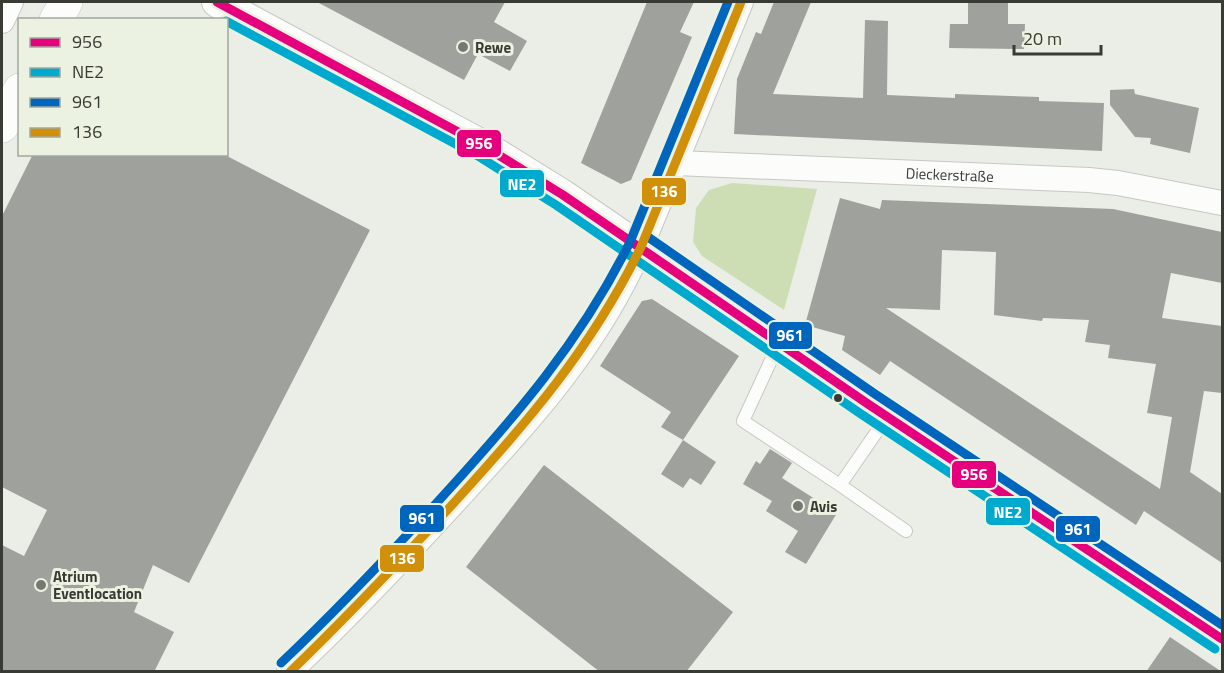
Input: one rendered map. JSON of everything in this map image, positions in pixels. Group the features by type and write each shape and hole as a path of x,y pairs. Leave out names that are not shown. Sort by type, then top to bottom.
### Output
{"main road":[{"path":"57,18 66,2"},
{"path":"2,126 18,94"}],"street":[{"path":"2,21 11,2"},
{"path":"217,2 484,146 641,247 779,343 1222,639"},
{"path":"289,672 411,549 540,409 601,326 641,247 741,2"},
{"name":"Dieckerstraße","path":"675,163 1089,180 1129,185 1222,203"}],"lane":[{"path":"779,343 743,421 906,531"},
{"path":"840,485 888,416"}],"green space":[{"path":"732,183 817,189 784,310 702,256 693,242 696,208 709,190"}],"building":[{"name":"Rewe","path":"317,2 505,2 494,22 527,41 510,71 478,54 464,80"},
{"path":"647,2 694,2 680,32 692,37 631,180 621,184 581,163"},
{"path":"774,2 811,2 773,94 863,98 865,20 888,21 887,95 955,98 955,94 1039,97 1039,101 1104,103 1102,151 734,134 737,79 756,32 761,34"},
{"path":"968,2 1008,2 1008,24 1025,24 1024,49 949,48 950,24 968,24"},
{"path":"1134,89 1135,94 1199,108 1190,153 1150,144 1151,138 1135,137 1110,105 1110,90"},
{"path":"32,156 227,156 370,230 189,583 153,565 134,612 174,632 154,672 2,672 2,545 24,556 47,510 2,487 2,216"},
{"path":"840,198 880,209 882,200 1113,209 1222,232 1222,283 1171,273 1162,318 1222,326 1222,393 1204,391 1190,472 1222,494 1222,563 1144,511 1136,525 890,361 880,375 842,350 845,336 805,325","holes":["942,250 996,252 994,315 1042,321 1043,318 1089,320 1085,342 1110,345 1108,358 1156,364 1147,413 1172,417 1160,489 886,308 940,310"]},
{"path":"652,299 739,356 683,440 661,427 671,412 600,366 642,301"},
{"path":"683,440 716,462 701,485 690,478 683,488 661,474"},
{"name":"Avis","path":"770,449 792,463 782,478 837,513 806,564 785,552 798,531 766,511 772,501 743,484 756,461 760,464"},
{"path":"544,465 733,612 686,672 600,672 466,567"},
{"path":"1170,637 1222,672 1146,672"}],"transit line":[{"name":"956","path":"217,2 484,146 563,195 868,404 1222,639"},
{"name":"961","path":"281,663 363,582 469,467 521,407 568,345 611,278 630,242 728,2"},
{"name":"136","path":"290,672 372,590 479,475 556,384 579,352 622,284 641,247 741,2"},
{"name":"NE2","path":"228,22 478,156 556,205 861,414 1215,649"},
{"name":"961","path":"648,237 875,394 1222,625"}],"place":[{"name":"Rewe","path":"463,47"},
{"name":"Avis","path":"798,506"},
{"name":"Atrium Eventlocation","path":"41,585"}]}
